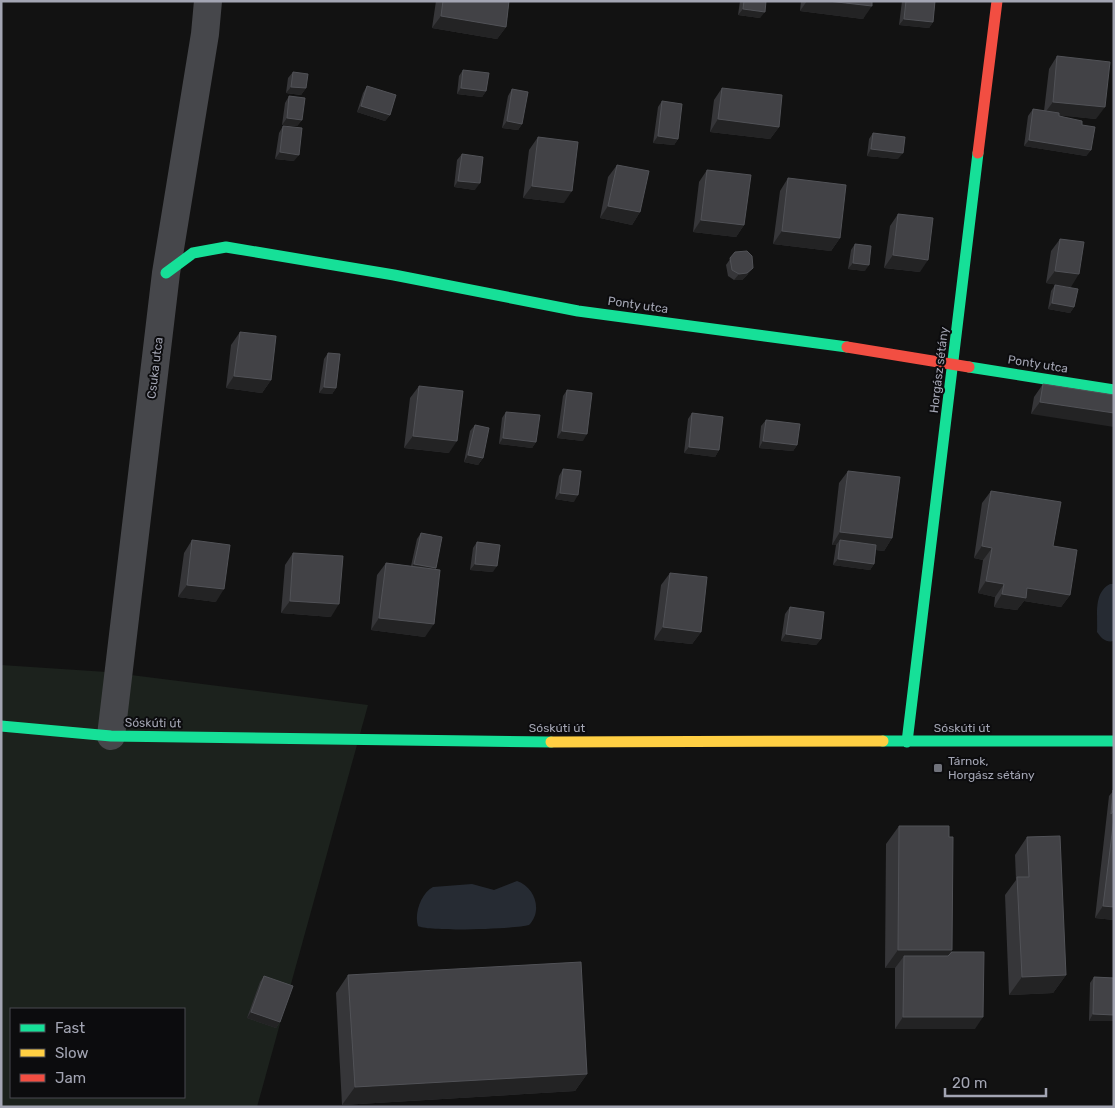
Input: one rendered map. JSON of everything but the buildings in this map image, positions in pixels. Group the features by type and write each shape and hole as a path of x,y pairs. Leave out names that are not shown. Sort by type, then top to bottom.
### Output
{"street":[{"name":"Csuka utca","path":"111,736 166,273 205,34 208,1"},
{"name":"Horgász sétány","path":"907,742 997,1"},
{"name":"Ponty utca","path":"166,273 181,259 199,249 226,248 394,275 578,311 794,338 1114,390"},
{"name":"Sóskúti út","path":"1,726 111,736 436,742 1114,741"}],"shaded area":[{"path":"1110,584 1114,584 1114,641 1104,640 1097,632 1099,599 1101,593"},
{"path":"1,665 107,672 368,705 257,1107 1,1107"},
{"path":"517,881 528,888 535,900 536,913 529,925 472,929 438,929 418,926 417,916 420,904 425,894 433,887 472,884 494,890"}],"traffic: fast":[{"path":"907,742 978,153"},
{"path":"166,273 193,253 226,247 394,275 578,311 847,347"},
{"path":"969,367 1114,390"},
{"path":"1,726 111,736 551,742"},
{"path":"883,741 1114,741"}],"traffic: slow":[{"path":"551,742 883,741"}],"traffic: jam":[{"path":"978,153 997,1"},
{"path":"847,347 969,367"}],"place":[{"name":"Tárnok, Horgász sétány","path":"938,768"}]}
